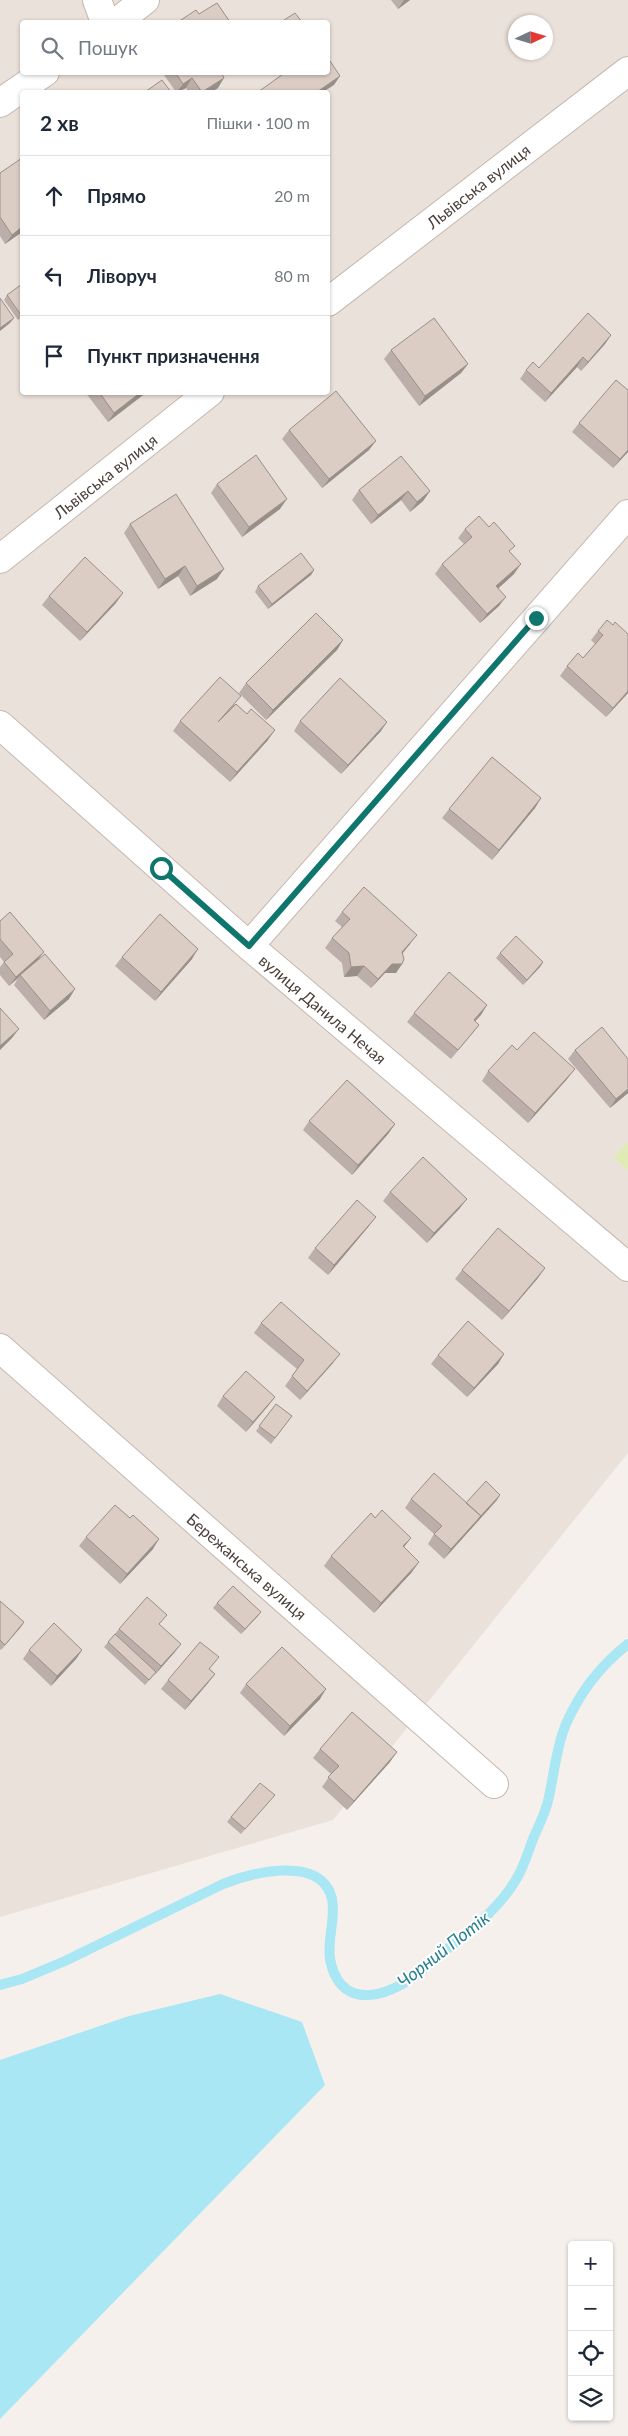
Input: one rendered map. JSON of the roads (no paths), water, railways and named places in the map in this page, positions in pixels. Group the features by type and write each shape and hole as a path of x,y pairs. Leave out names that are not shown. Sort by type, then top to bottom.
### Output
{"street":[{"path":"97,0 104,20"},
{"path":"119,20 145,0"},
{"name":"Львівська вулиця","path":"330,300 628,71"},
{"path":"0,103 41,75"},
{"name":"Львівська вулиця","path":"0,559 206,395"},
{"path":"249,946 628,514"},
{"name":"вулиця Данила Нечая","path":"0,725 249,946 628,1267"},
{"name":"Бережанська вулиця","path":"0,1348 494,1784"}],"water":[{"path":"220,1994 302,2022 325,2085 0,2419 0,2060 129,2016"}],"waterway":[{"name":"Чорний Потік","path":"0,1985 22,1979 65,1961 223,1884 250,1875 284,1870 315,1876 326,1885 333,1906 330,1959 336,1977 345,1989 357,1994 371,1995 385,1992 400,1985 414,1977 475,1926 508,1892 522,1869 545,1811 560,1742 566,1724 592,1680 628,1644"}]}
